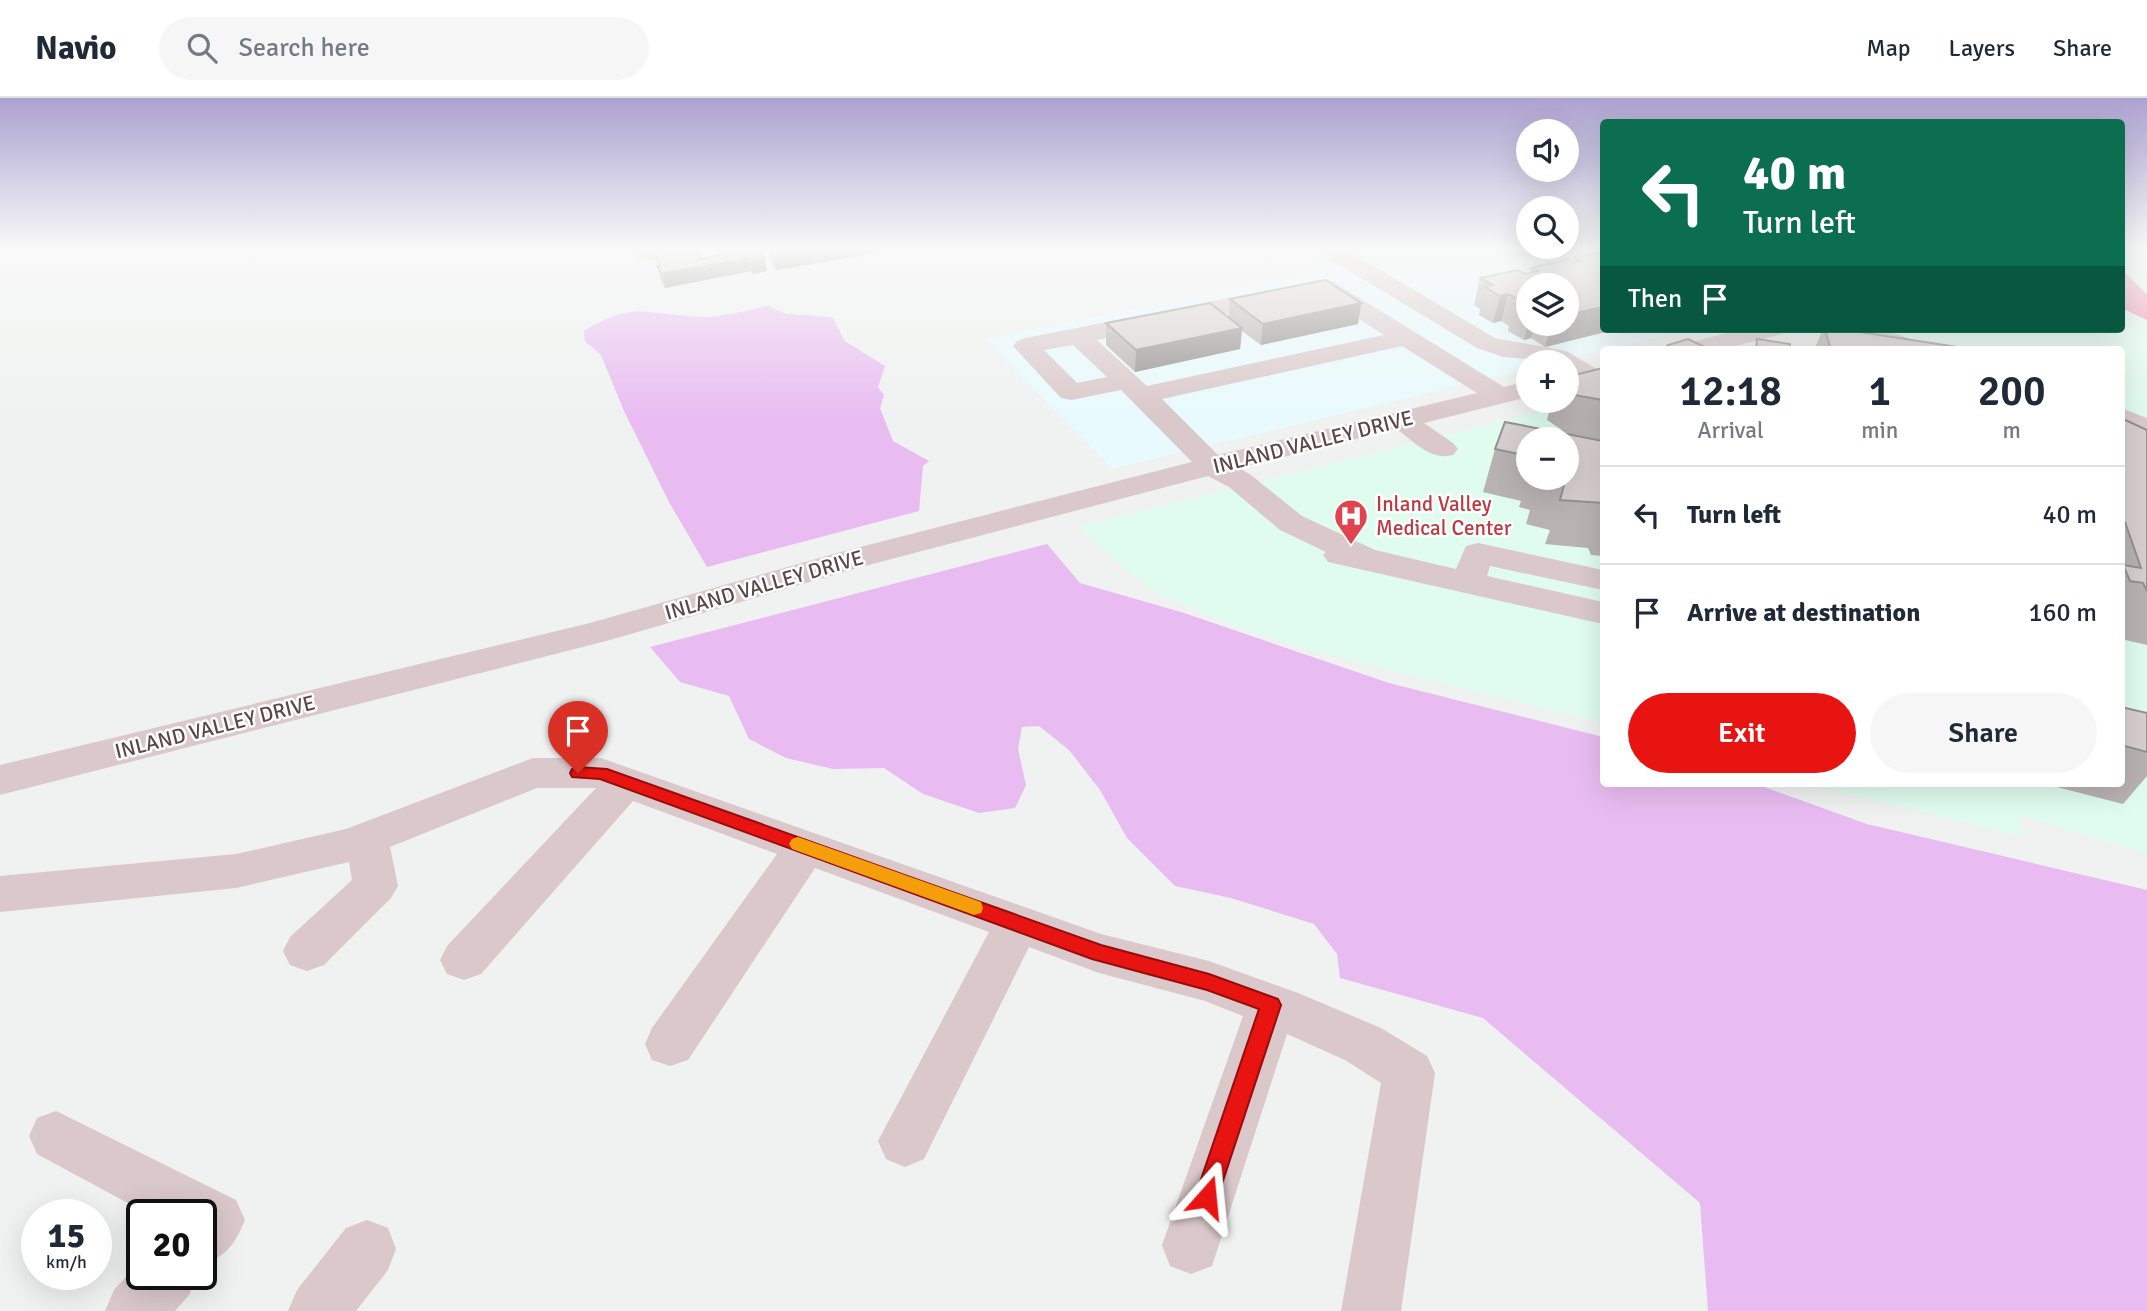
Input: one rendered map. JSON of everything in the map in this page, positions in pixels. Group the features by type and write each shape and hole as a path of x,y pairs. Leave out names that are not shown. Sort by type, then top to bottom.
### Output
{"street":[{"path":"1237,304 1026,346 1071,392 1134,388 1408,337"},
{"path":"1353,304 1500,396"},
{"path":"1420,304 1486,343 1503,349 1557,356 1588,379"},
{"path":"1726,346 1744,344 1765,333"},
{"path":"1870,333 1900,346"},
{"path":"1078,336 1212,466 1218,486 1258,522 1308,547 1335,555 1364,558 1600,612"},
{"name":"INLAND VALLEY DRIVE","path":"0,780 597,632 862,556 1212,466 1516,392"},
{"path":"2125,418 2147,429"},
{"path":"1402,420 1443,449"},
{"path":"2125,448 2147,458"},
{"path":"1468,582 1478,553 1600,579"},
{"path":"0,894 236,871 353,844 533,773 601,773 1099,953 1209,982 1271,1005 1363,1044 1409,1073 1371,1311"},
{"path":"464,960 626,782"},
{"path":"307,951 375,886 367,838"},
{"path":"670,1044 806,847"},
{"path":"905,1141 1018,923"},
{"path":"1191,1245 1271,1005"},
{"path":"57,1136 176,1199"},
{"path":"318,1311 368,1249"},
{"path":"135,1311 154,1290"}],"shaded area":[{"path":"1164,304 1516,304 1516,336 1579,336 1579,304 1600,304 1600,333 1676,333 1622,346 1600,346 1600,351 1579,356 1579,350 1516,350 1516,372 1112,469 985,339"},
{"path":"2125,304 2147,304 2147,854 2020,815 2021,836 1820,787 2125,787 2125,346 1812,346 1865,333 2125,333"},
{"path":"2125,304 2147,304 2147,320 2125,310"},
{"path":"768,306 787,314 832,317 845,341 885,366 878,387 884,395 880,408 893,441 929,461 923,466 919,511 707,567 669,502 624,411 601,355 585,341 584,331 616,315 629,312 707,317"},
{"name":"Inland Valley Medical Center","path":"1600,397 1600,722 1294,646 1234,626 1159,594 1119,564 1078,527 1535,413 1579,413 1579,402"},
{"path":"1047,544 1080,583 1181,612 1389,683 1600,736 1600,787 1764,787 1867,824 2147,890 2147,1311 1708,1311 1700,1203 1483,1018 1340,978 1337,954 1314,924 1231,898 1175,886 1127,838 1100,790 1069,750 1039,726 1022,727 1018,749 1026,785 1015,808 979,813 923,794 884,768 833,769 786,758 749,739 729,696 680,682 650,647"}],"building":[{"path":"1211,304 1242,328 1136,350 1106,323"},
{"path":"1236,304 1358,304 1263,324"},
{"path":"1579,304 1600,304 1600,308 1579,312"},
{"path":"1826,333 1866,333 1951,346 1830,346"},
{"path":"1688,339 1703,346 1670,346"},
{"path":"1757,339 1790,344 1790,346 1756,346"},
{"path":"1600,369 1600,399 1579,396 1579,374"},
{"path":"2125,420 2147,430 2147,591 2143,583 2130,581 2125,565 2141,568 2125,522"},
{"path":"1505,422 1531,427 1516,427 1516,453 1495,449"},
{"path":"1579,436 1600,440 1600,503 1560,500 1563,490 1579,490"},
{"path":"2125,708 2147,713 2147,752 2125,746"}],"slow traffic":[{"path":"798,844 974,908"}],"place":[{"name":"Inland Valley Medical Center","path":"1351,546"}],"route":[{"path":"578,773 601,773 1099,953 1209,982 1271,1005 1207,1197"}]}
